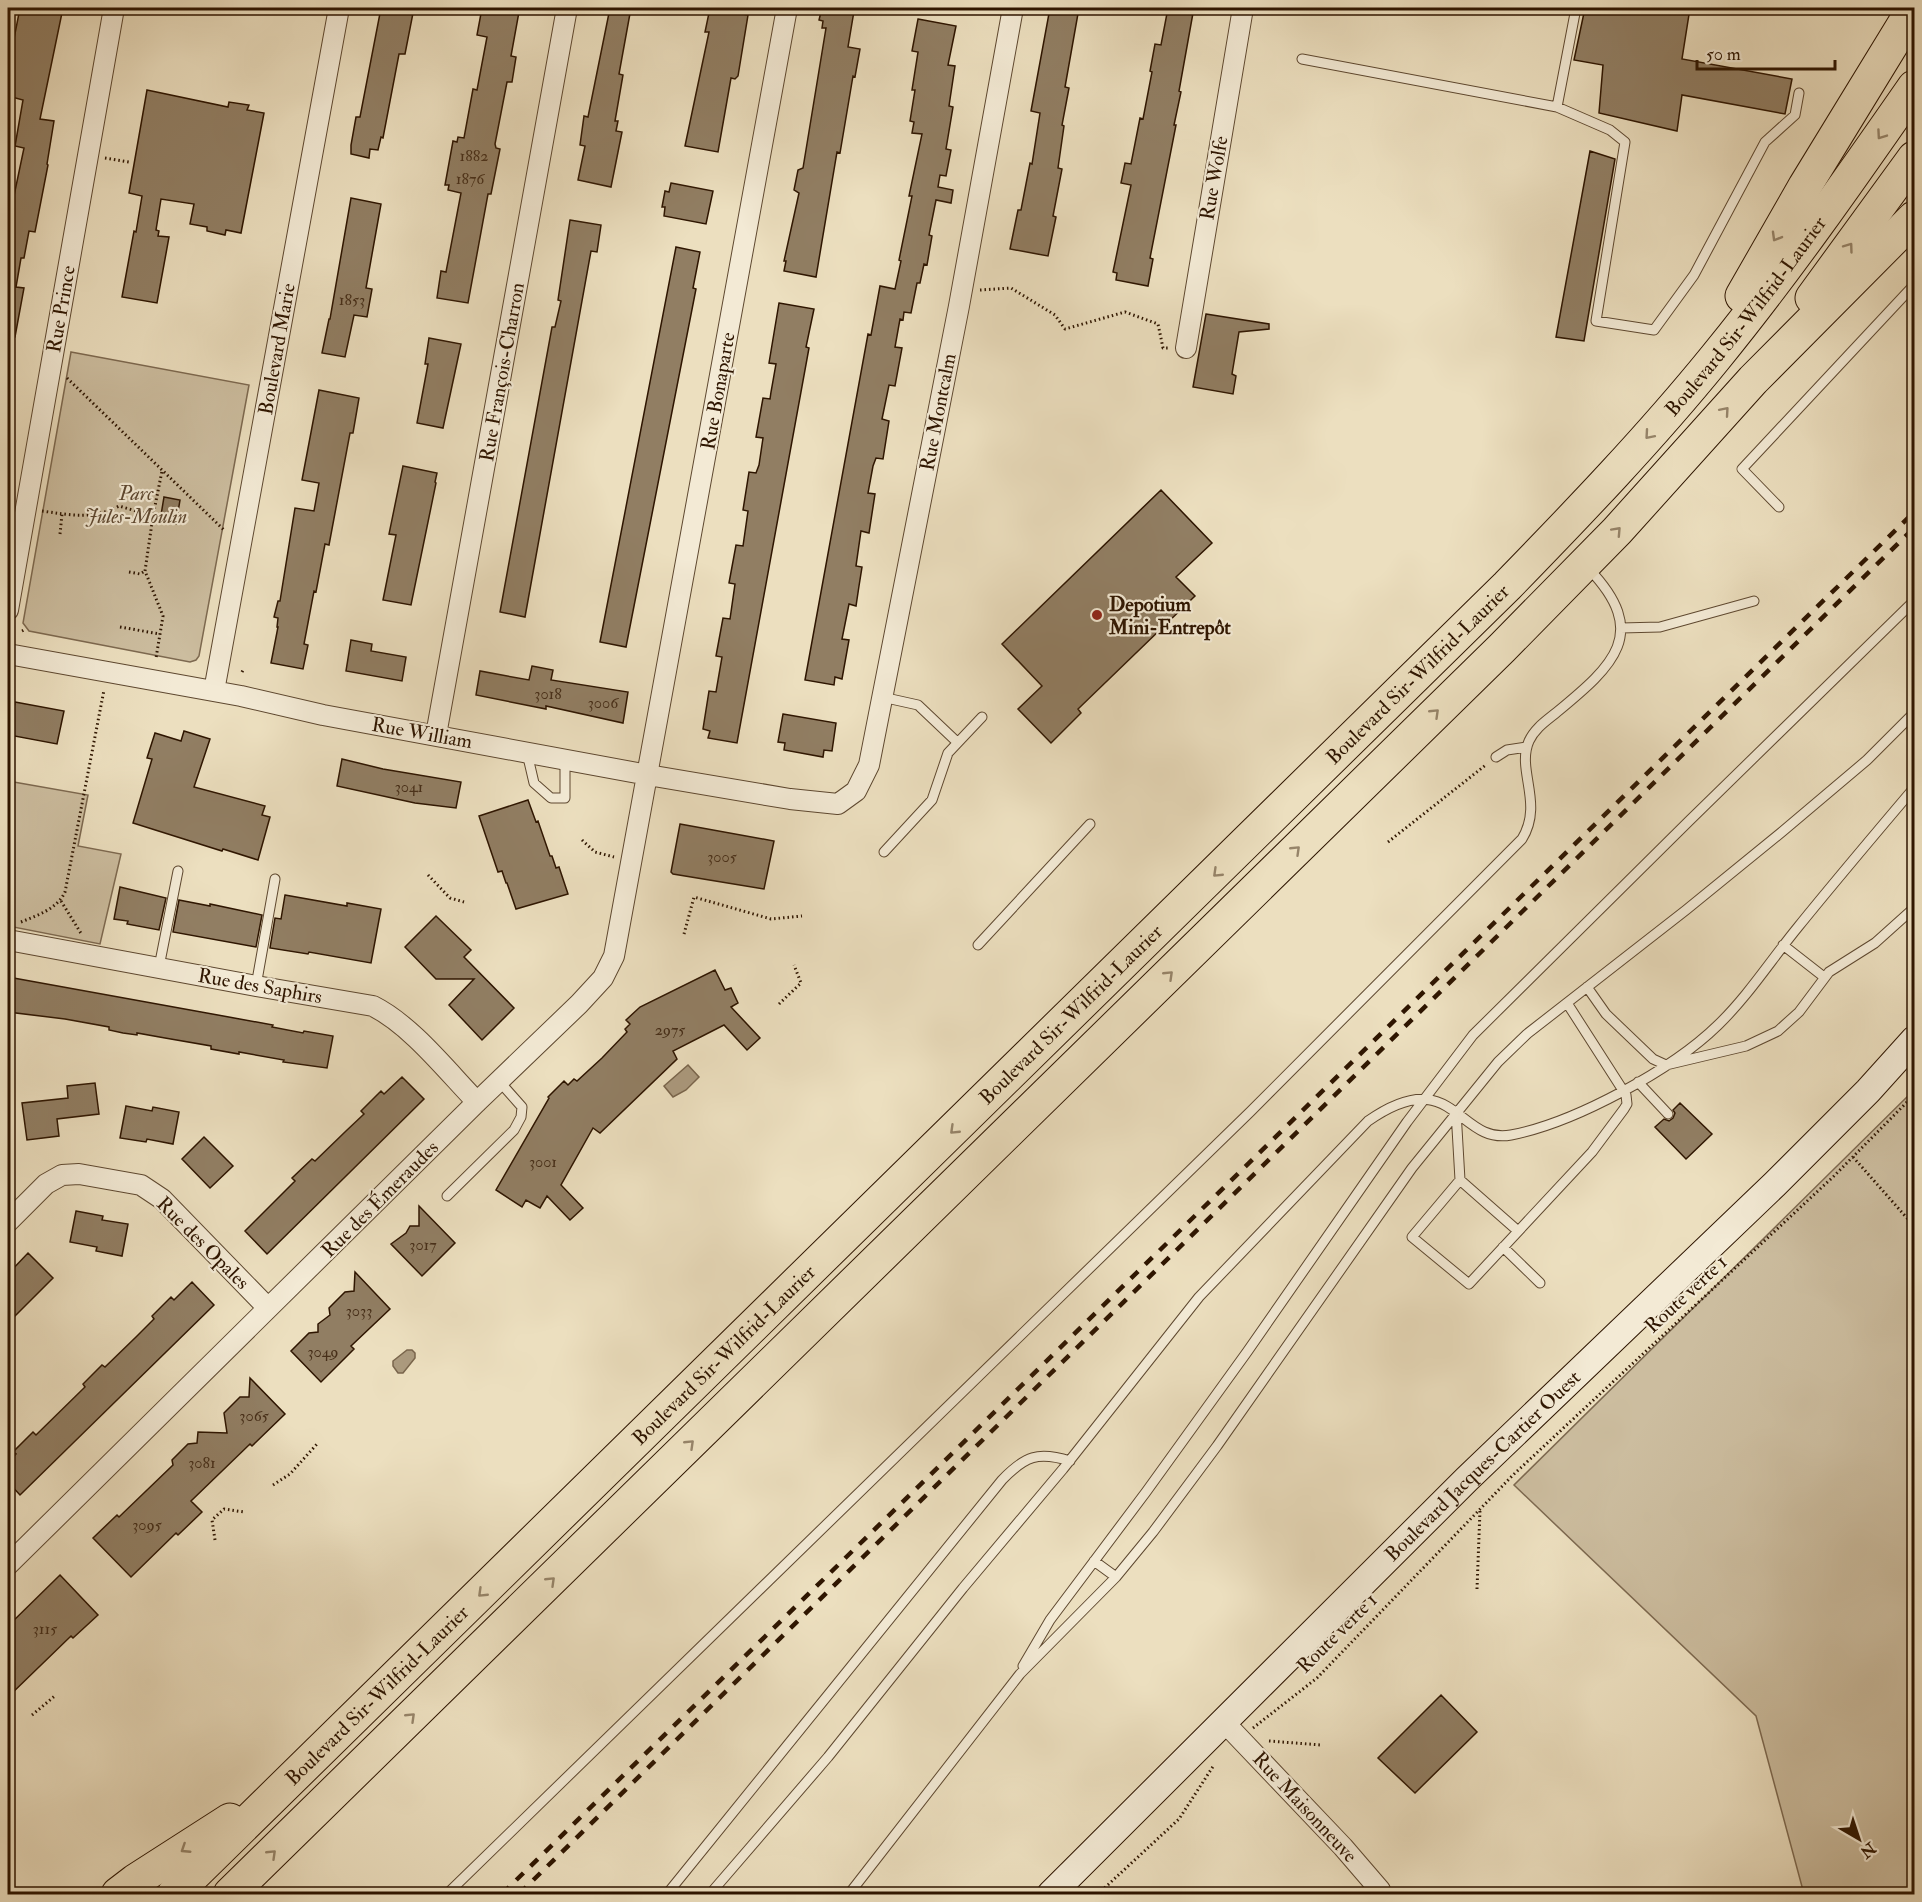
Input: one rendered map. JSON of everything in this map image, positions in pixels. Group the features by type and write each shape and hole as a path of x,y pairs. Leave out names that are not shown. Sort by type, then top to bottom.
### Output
{"highway":[{"path":"1688,391 1805,186 1914,8"},
{"name":"Boulevard Sir-Wilfrid-Laurier","path":"174,1894 1443,651 1594,495 1688,391 1782,271 1914,87"},
{"path":"1753,380 1914,158"},
{"path":"1753,380 1914,218"},
{"name":"Boulevard Sir-Wilfrid-Laurier","path":"230,1894 1585,565 1753,380"},
{"path":"118,1894 287,1784"}],"main road":[{"name":"Boulevard Jacques-Cartier Ouest","path":"1051,1894 1233,1731 1467,1479 1775,1184 1868,1091 1914,1040"}],"street":[{"name":"Rue Prince","path":"8,610 114,8"},
{"name":"Boulevard Marie","path":"214,691 339,8"},
{"name":"Rue François-Charron","path":"436,735 567,8"},
{"name":"Rue Bonaparte","path":"648,775 787,8"},
{"name":"Rue Montcalm","path":"838,804 856,791 869,765 959,306 1013,8"},
{"name":"Rue Wolfe","path":"1186,348 1243,8"},
{"name":"Rue William","path":"8,654 214,691 323,715 648,775 790,799 838,804"},
{"name":"Rue des Émeraudes","path":"8,1565 603,978 614,956 648,775"},
{"name":"Rue des Saphirs","path":"9,932 95,957 373,1006 389,1014 477,1102"},
{"name":"Rue des Opales","path":"8,1222 46,1184 62,1176 79,1174 141,1185 162,1199 268,1308"},
{"name":"Rue Maisonneuve","path":"1233,1731 1343,1847 1381,1894"}],"lane":[{"path":"1557,107 1576,8"},
{"path":"1302,59 1557,107 1610,130 1625,142 1596,321 1654,330 1694,275 1765,142 1795,115 1799,93"},
{"path":"1779,507 1742,469 1914,285"},
{"path":"447,1894 1250,1112 1522,839 1531,813 1525,752 1527,747 1542,723 1604,668 1620,642 1621,620 1612,597 1585,565"},
{"path":"1621,628 1660,627 1754,601"},
{"path":"1020,1674 1034,1645 1050,1620 1247,1352 1423,1099 1473,1035 1914,602"},
{"path":"882,697 918,705 957,742"},
{"path":"849,1894 1020,1674 1116,1577 1153,1532 1210,1455 1412,1168 1456,1111 1513,1047 1792,824 1867,760 1914,713"},
{"path":"884,852 932,800 948,753 982,717"},
{"path":"1496,757 1507,750 1527,747"},
{"path":"526,752 534,783 551,798 565,798 565,759"},
{"path":"710,1894 828,1756 963,1588 1070,1461 1199,1297 1368,1121 1404,1102 1423,1099 1441,1102 1490,1135 1511,1135 1566,1117 1623,1090 1666,1065 1722,1021 1914,788"},
{"path":"978,945 1090,824"},
{"path":"159,968 178,871"},
{"path":"256,986 275,879"},
{"path":"1587,987 1614,1021 1653,1059 1666,1065 1746,1046 1778,1031 1799,1012 1824,978 1839,965 1875,944 1914,908"},
{"path":"1784,945 1824,978"},
{"path":"1456,1111 1460,1180 1412,1237 1469,1284 1603,1139 1627,1104 1626,1095 1567,1003"},
{"path":"447,1196 514,1130 521,1118 522,1107 499,1080"},
{"path":"1638,1082 1668,1114"},
{"path":"1460,1180 1518,1231"},
{"path":"1503,1247 1540,1283"},
{"path":"667,1894 1002,1480 1018,1465 1031,1457 1045,1455 1070,1461"},
{"path":"1094,1561 1116,1577"}],"path":[{"path":"104,158 129,162"},
{"path":"979,290 1011,288 1055,315 1065,329 1125,312 1158,324 1163,348 1186,348"},
{"path":"65,375 225,532"},
{"path":"156,658 163,616 144,571 162,471"},
{"path":"41,511 84,517 119,506 153,516"},
{"path":"60,534 62,514"},
{"path":"129,572 140,574 144,571"},
{"path":"120,627 160,634"},
{"path":"9,932 22,922 50,909 61,901 65,892 104,690"},
{"path":"1388,842 1496,757"},
{"path":"582,840 595,852 632,862"},
{"path":"428,875 450,898 464,902"},
{"path":"684,934 694,897 771,919 802,916"},
{"path":"61,901 95,957"},
{"path":"779,1004 801,983 794,965"},
{"name":"Route verte 1","path":"1098,1894 1179,1820 1220,1756 1233,1731 1274,1709 1317,1678 1513,1475 1853,1157 1914,1095"},
{"path":"1853,1157 1914,1226"},
{"path":"273,1485 290,1474 317,1444"},
{"path":"1477,1589 1480,1508"},
{"path":"215,1540 212,1520 218,1514 224,1509 244,1512"},
{"path":"32,1715 56,1695"},
{"path":"1233,1731 1321,1744"}],"green space":[{"name":"Parc Jules-Moulin","path":"71,352 249,385 199,656 196,660 190,662 29,631 23,623"},
{"path":"8,781 88,795 78,846 121,854 100,944 8,926"},
{"path":"1914,1090 1914,1894 1804,1894 1756,1716 1514,1485"}],"shaded area":[{"path":"688,1065 699,1077 686,1090 673,1097 664,1086"},
{"path":"407,1350 415,1353 415,1358 403,1373 398,1373 393,1366 393,1361"}],"building":[{"path":"20,8 63,8 40,119 54,121 48,165 35,232 29,231 24,258 21,258 16,287 24,288 15,337 8,336 8,209 11,210 24,148 15,146 23,100 8,96 8,69"},
{"path":"381,8 414,8 405,54 399,54 383,138 381,137 378,150 370,149 369,158 351,154 351,145 356,117 360,117"},
{"path":"482,8 519,12 511,56 516,57 512,82 507,82 495,144 496,148 500,149 491,194 488,194 468,303 437,298 441,271 446,272 461,193 448,190 449,185 445,185 453,141 457,142 458,137 464,138 473,89 477,90 487,37 477,35"},
{"path":"610,8 631,8 619,74 623,75 615,121 618,121 616,131 622,132 611,187 578,180 585,146 580,145 584,116 588,117"},
{"path":"710,8 748,15 738,76 735,79 731,78 718,152 685,146 709,32 705,32"},
{"path":"822,8 849,8 848,10 854,11 848,47 860,49 840,153 837,152 816,277 784,271 786,261 784,261 799,193 794,190 798,170 803,168 826,28 822,28 823,21 819,20"},
{"path":"1050,8 1079,8 1065,87 1069,88 1062,125 1064,126 1058,168 1062,169 1048,256 1010,249 1018,210 1021,210 1030,163 1032,164 1040,113 1031,111"},
{"path":"1168,8 1183,8 1182,11 1193,13 1179,91 1181,92 1174,125 1176,125 1150,258 1153,259 1148,286 1116,280 1117,273 1113,272 1131,185 1121,183 1125,163 1131,164 1140,118 1143,119 1155,44 1161,45"},
{"path":"1585,8 1690,8 1682,59 1792,79 1785,114 1682,95 1677,131 1599,113 1603,65 1574,60"},
{"path":"918,19 956,26 948,65 955,66 949,106 953,107 946,149 951,150 946,176 940,175 938,187 953,190 951,203 936,200 929,235 932,236 927,265 924,264 920,283 917,283 911,313 904,312 903,320 900,319 895,347 902,348 895,386 889,385 882,419 889,421 883,459 876,458 873,466 868,493 875,494 869,533 861,531 856,566 862,567 856,606 849,604 842,639 849,640 842,679 835,677 834,685 805,680 868,334 871,335 880,286 895,289 901,261 899,260 912,196 909,196 922,134 912,133 914,122 910,121 918,52 912,51"},
{"path":"147,90 228,107 229,102 249,105 247,110 264,113 241,233 226,230 225,235 207,231 207,227 190,224 194,204 161,199 156,230 159,231 158,236 169,237 157,303 122,297 142,196 129,193"},
{"path":"1590,151 1615,159 1584,341 1556,337"},
{"path":"671,183 713,191 706,224 664,216 665,207 662,207 665,191 669,192"},
{"path":"351,198 381,204 366,288 372,289 367,317 354,315 345,357 322,353"},
{"path":"570,220 601,225 597,252 591,251 525,617 500,612 552,327 555,327 561,301 558,300"},
{"path":"676,247 700,252 693,288 696,289 626,647 600,642"},
{"path":"779,303 814,309 806,347 809,348 737,743 708,738 710,731 703,729 709,691 716,692 722,657 716,656 723,618 730,619 735,584 729,583 736,545 743,546 748,511 743,510 749,472 756,473 759,465 763,438 756,437 763,398 770,399 776,364 769,363"},
{"path":"1206,314 1269,324 1269,329 1239,332 1232,374 1236,376 1233,394 1193,387"},
{"path":"429,338 461,344 443,428 417,423 428,364 425,364"},
{"path":"319,390 359,398 353,433 350,433 329,545 325,544 316,592 314,591 304,644 308,645 303,669 271,663 278,627 278,618 274,617 278,601 280,601 295,508 314,511 319,483 302,480"},
{"path":"403,466 437,473 411,605 383,600 396,535 389,534"},
{"path":"1161,490 1212,543 1176,577 1195,596 1078,709 1081,713 1051,743 1018,709 1042,686 1002,644"},
{"path":"164,497 180,500 176,524 160,521"},
{"path":"351,640 372,644 371,651 406,657 402,681 346,671"},
{"path":"532,666 553,670 551,680 628,692 623,723 546,706 546,709 476,695 480,671 529,680"},
{"path":"15,702 64,711 57,744 9,735"},
{"path":"783,714 836,723 832,751 824,750 823,757 784,750 785,743 778,742"},
{"path":"184,731 210,739 194,787 265,806 262,815 270,817 258,860 133,823 152,759 147,758 155,733 181,741"},
{"path":"342,759 383,769 461,782 456,808 415,803 337,786"},
{"path":"528,800 550,856 556,868 559,867 568,894 516,909 502,871 498,872 479,816"},
{"path":"680,824 774,841 764,889 673,874 671,872"},
{"path":"120,887 166,898 159,930 114,919"},
{"path":"285,895 347,906 347,903 381,909 371,963 270,948 275,918 281,919"},
{"path":"179,900 262,915 256,947 173,932"},
{"path":"436,916 471,950 464,957 514,1008 482,1040 449,1005 474,979 436,979 405,947"},
{"path":"715,970 725,990 731,988 738,1003 731,1007 760,1038 747,1050 724,1025 673,1051 677,1059 600,1133 593,1128 561,1185 583,1208 570,1220 547,1196 540,1208 526,1200 522,1207 496,1190 548,1097 564,1081 568,1085 574,1079 577,1081 602,1058 627,1032 625,1029 630,1024 626,1020 640,1007"},
{"path":"8,977 273,1025 272,1027 303,1033 304,1031 333,1036 327,1068 211,1049 211,1046 137,1033 137,1035 123,1033 109,1030 109,1027 65,1019 8,1012"},
{"path":"402,1077 424,1099 267,1254 245,1231 295,1181 292,1178 312,1159 315,1161 364,1114 361,1111 381,1091 384,1094"},
{"path":"95,1083 99,1114 57,1119 59,1136 27,1140 22,1103 68,1098 67,1086"},
{"path":"1680,1103 1712,1134 1686,1159 1655,1127 1664,1119 1669,1121 1673,1118 1675,1113 1673,1110"},
{"path":"126,1106 152,1111 153,1107 179,1112 173,1144 147,1139 146,1142 120,1138"},
{"path":"204,1137 233,1166 210,1188 182,1159"},
{"path":"419,1206 455,1243 422,1276 391,1244 406,1233 410,1226 419,1226"},
{"path":"76,1211 103,1216 102,1220 128,1224 122,1256 96,1251 97,1247 70,1242"},
{"path":"28,1253 53,1278 8,1323 8,1274"},
{"path":"355,1272 390,1309 351,1346 354,1349 321,1382 291,1351 309,1333 318,1332 318,1324 330,1315 329,1308 345,1292 354,1291"},
{"path":"192,1282 214,1305 20,1495 8,1482 8,1463 16,1454 13,1452 33,1432 36,1435 85,1387 83,1384 102,1365 105,1367 136,1337 171,1297 174,1300"},
{"path":"250,1378 285,1414 191,1501 202,1512 178,1535 176,1533 131,1577 93,1538 117,1515 119,1517 173,1465 172,1460 188,1444 197,1443 198,1432 227,1433 224,1413 240,1397 249,1397"},
{"path":"60,1575 98,1615 73,1638 71,1636 8,1697 8,1626"},
{"path":"1441,1695 1477,1732 1415,1793 1378,1758"}],"railway":[{"path":"502,1894 1914,512"},
{"path":"519,1894 1914,528"}],"place":[{"name":"Depotium Mini-Entrepôt","path":"1097,615"}]}
